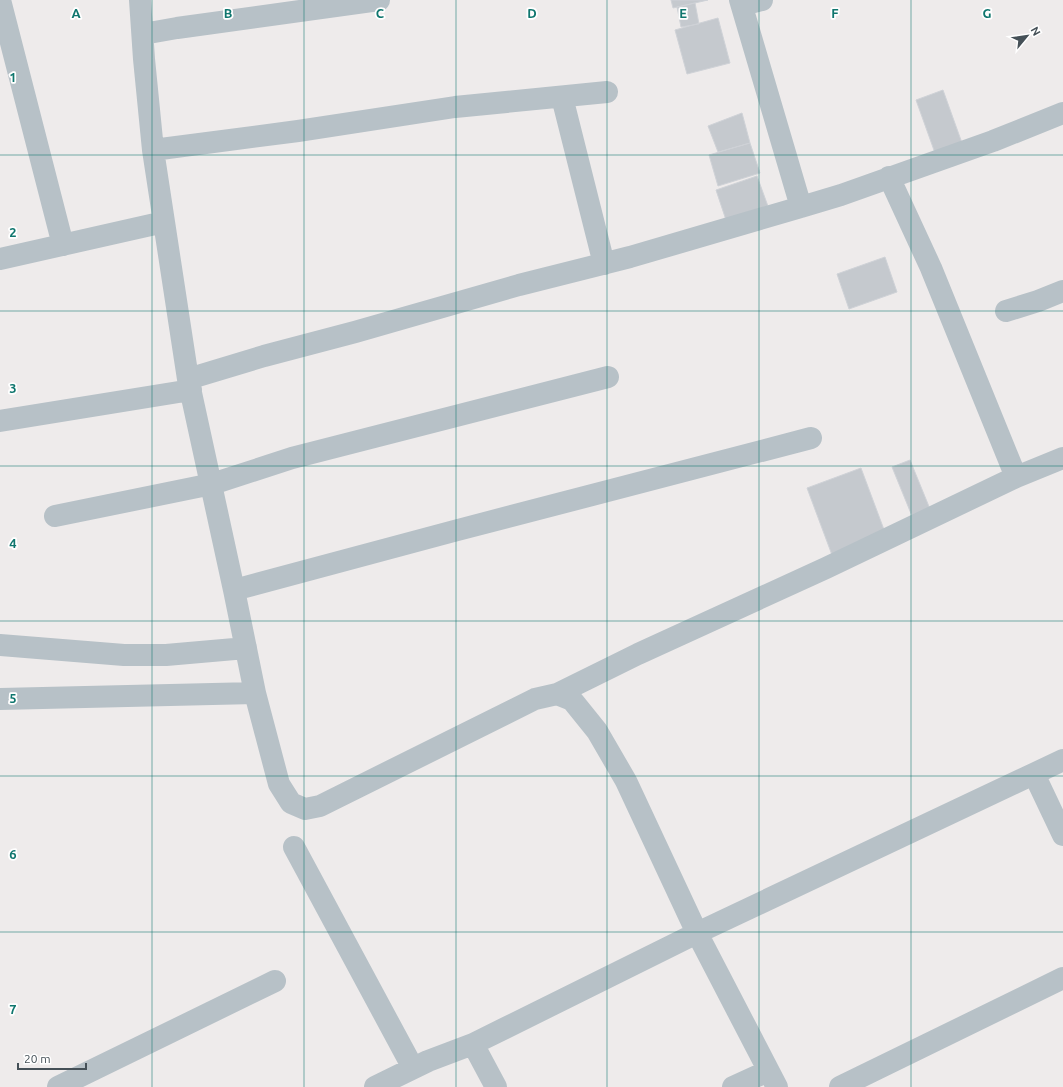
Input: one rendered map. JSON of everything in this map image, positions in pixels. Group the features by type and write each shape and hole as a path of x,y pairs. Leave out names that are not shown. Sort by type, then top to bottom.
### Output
{"street":[{"path":"0,0 63,245"},
{"path":"140,0 153,150 190,385 255,693 279,784 291,802 305,809 320,806 535,699 557,694 638,654 819,571 1016,477 1063,458"},
{"path":"142,34 379,0"},
{"path":"762,0 741,3 801,207"},
{"path":"153,150 455,108 607,92"},
{"path":"562,97 604,264"},
{"path":"0,421 190,385 264,356 355,332 519,285 630,257 841,195 993,141 1063,113"},
{"path":"889,177 931,268 1016,477"},
{"path":"0,259 164,222"},
{"path":"1006,311 1063,291"},
{"path":"55,516 212,484 292,458 608,377"},
{"path":"234,590 811,438"},
{"path":"0,645 124,655 166,655 246,648"},
{"path":"0,700 255,693"},
{"path":"557,694 572,700 597,731 626,781 698,933 773,1079 733,1087"},
{"path":"375,1087 428,1061 474,1044 698,933 1063,760"},
{"path":"1034,774 1063,835"},
{"path":"294,847 413,1068"},
{"path":"840,1087 1063,978"},
{"path":"58,1087 275,981"},
{"path":"474,1044 496,1087"}],"building":[{"path":"671,0 708,0 673,8"},
{"path":"695,3 699,24 681,27 677,7"},
{"path":"718,18 730,63 687,74 675,30"},
{"path":"943,90 962,143 935,153 916,100"},
{"path":"742,113 750,143 718,152 708,126"},
{"path":"750,143 760,173 718,186 709,155"},
{"path":"757,176 769,209 727,223 716,190"},
{"path":"885,257 897,292 849,309 837,274"},
{"path":"910,460 930,509 912,516 892,467"},
{"path":"861,468 886,535 832,555 807,488"}]}
